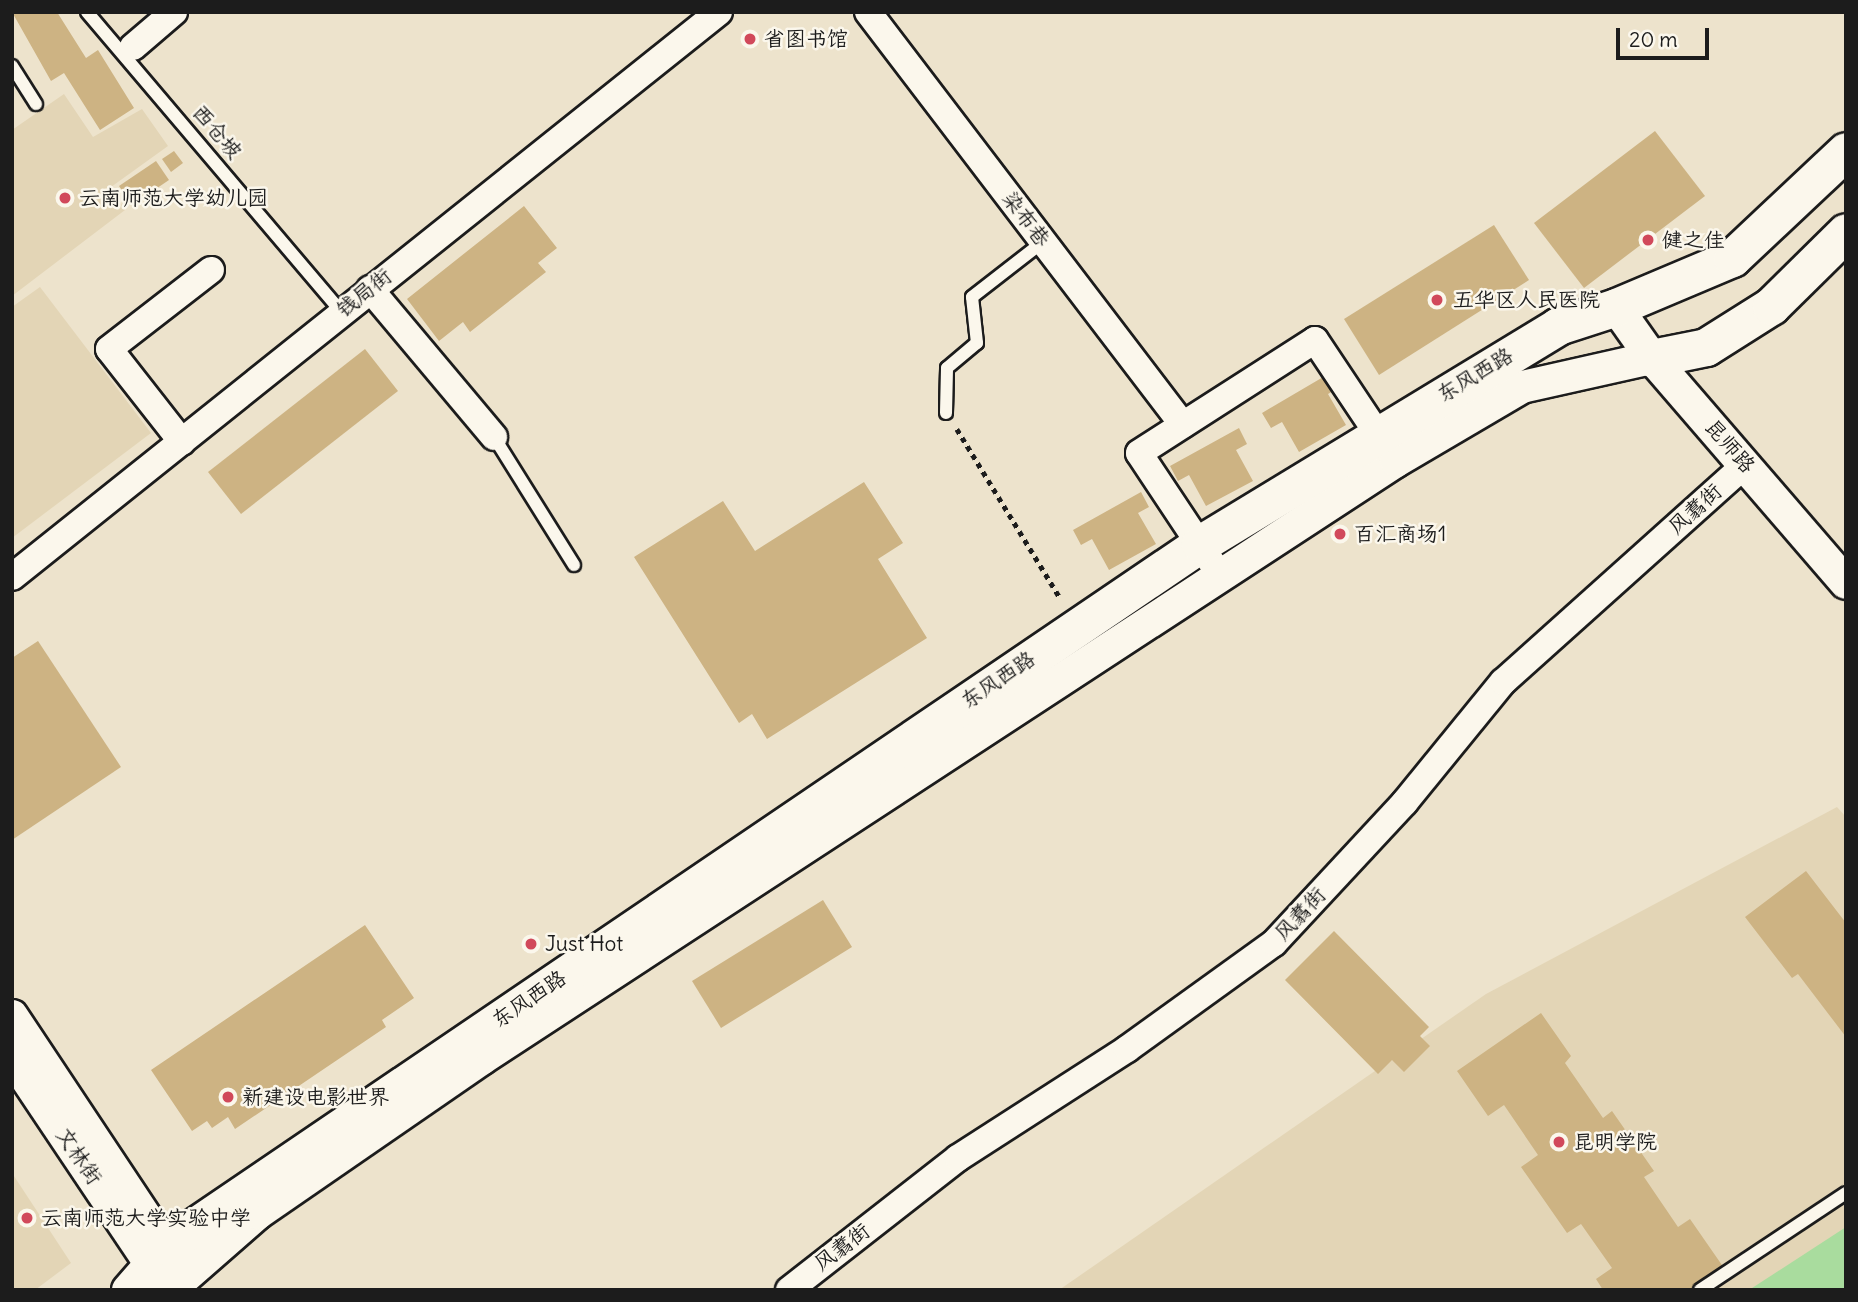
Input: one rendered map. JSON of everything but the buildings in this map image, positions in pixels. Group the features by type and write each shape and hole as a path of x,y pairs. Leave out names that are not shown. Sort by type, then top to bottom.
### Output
{"main road":[{"name":"东风西路","path":"172,1276 1077,626 1200,544 1386,447 1558,326 1616,307 1732,258 1846,151"},
{"name":"东风西路","path":"1652,358 1706,347 1771,306 1846,232"}],"street":[{"path":"133,47 174,12"},
{"name":"钱局街","path":"12,577 719,12"},
{"name":"染布巷","path":"868,12 1183,425"},
{"path":"182,442 109,349 211,270"},
{"path":"370,289 494,437"},
{"name":"昆师路","path":"1616,307 1652,358 1846,583"},
{"path":"1220,575 1139,453 1315,340 1386,447"},
{"name":"东风西路","path":"172,1276 258,1213 481,1059 1220,575 1386,447 1522,387 1652,358"},
{"name":"风翥街","path":"789,1290 958,1158 1127,1049 1274,943 1405,802 1503,682 1746,464"},
{"name":"文林街","path":"12,1016 172,1276"},
{"name":"文林街","path":"12,1057 172,1276"},
{"path":"128,1290 172,1276"}],"lane":[{"name":"西仓坡","path":"87,12 341,312"},
{"path":"12,66 36,104"},
{"path":"946,413 947,368 977,343 972,297 1043,242"},
{"path":"494,437 573,565"},
{"path":"1700,1290 1846,1193"}],"path":[{"path":"946,413 1077,626"}],"shaded area":[{"name":"云南师范大学幼儿园","path":"64,94 93,137 142,109 168,146 111,187 125,210 12,296 12,130"},
{"path":"40,287 151,433 12,538 12,307"},
{"name":"昆明学院","path":"1837,807 1846,817 1846,1290 1059,1290 1486,994"},
{"name":"云南师范大学实验中学","path":"12,1173 71,1263 35,1290 12,1290"}],"green space":[{"path":"1846,1227 1846,1290 1749,1290"}],"place":[{"name":"省图书馆","path":"750,39"},
{"name":"云南师范大学幼儿园","path":"65,198"},
{"name":"健之佳","path":"1648,240"},
{"name":"五华区人民医院","path":"1437,300"},
{"name":"百汇商场1","path":"1340,534"},
{"name":"Just Hot","path":"531,944"},
{"name":"新建设电影世界","path":"228,1097"},
{"name":"昆明学院","path":"1559,1142"},
{"name":"云南师范大学实验中学","path":"27,1218"}]}
